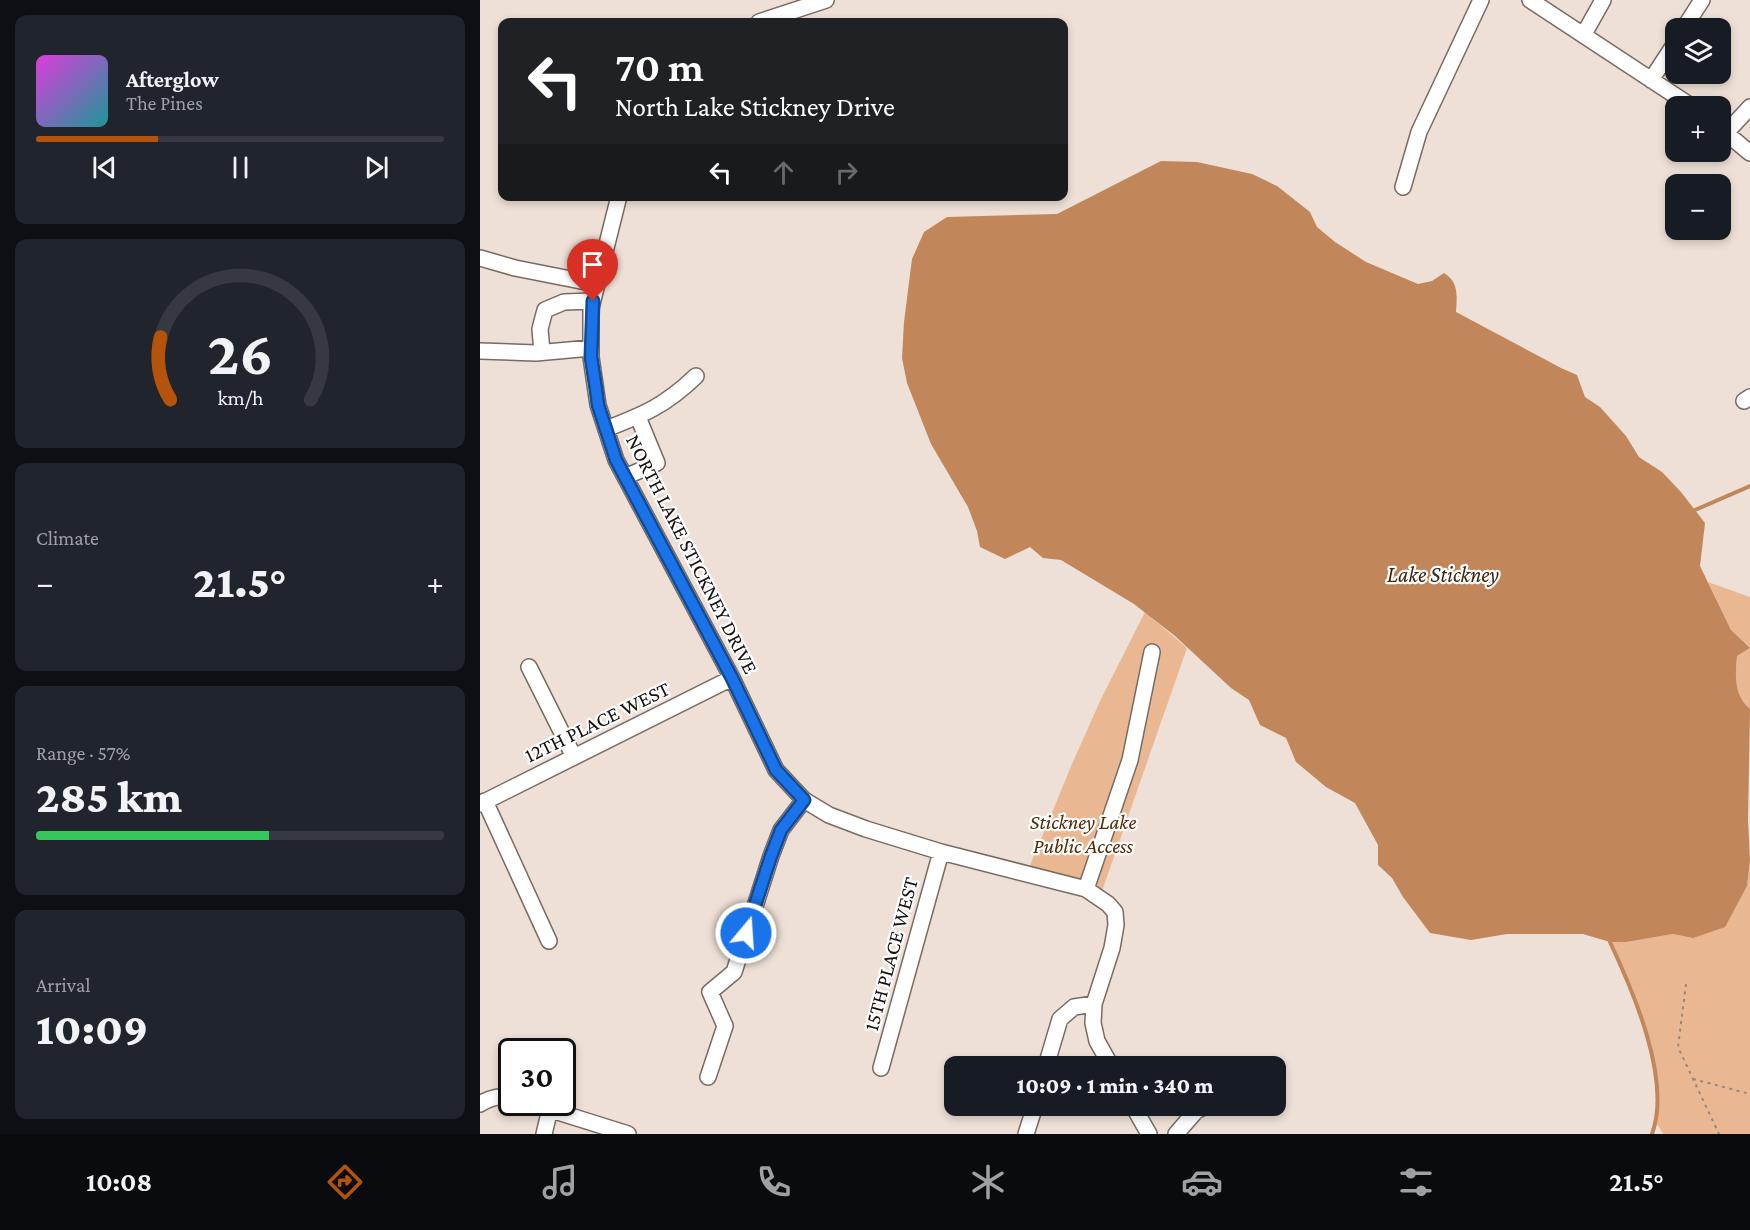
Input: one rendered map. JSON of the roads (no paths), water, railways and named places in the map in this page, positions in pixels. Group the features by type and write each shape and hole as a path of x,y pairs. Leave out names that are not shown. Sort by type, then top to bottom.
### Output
{"street":[{"path":"774,18 826,0"},
{"path":"1403,187 1419,132 1481,0"},
{"path":"1530,0 1676,96"},
{"path":"1584,34 1603,0"},
{"path":"1690,18 1702,0"},
{"path":"1651,80 1665,59"},
{"path":"1731,123 1750,107"},
{"path":"1731,137 1750,153"},
{"name":"NORTH LAKE STICKNEY DRIVE","path":"618,201 593,301 591,348 598,405 616,460 732,678 776,770 804,800 829,815 941,852 1086,889"},
{"path":"480,258 596,285"},
{"path":"542,352 540,329 545,310 564,302 593,301"},
{"path":"480,351 542,352 591,348"},
{"path":"606,429 662,405 696,376"},
{"path":"625,477 657,463 638,417"},
{"path":"1105,1056 1097,1041 1093,1023 1094,1004 1112,948 1116,925 1115,912 1108,904 1086,889 1130,760 1152,652"},
{"path":"529,667 574,757"},
{"name":"12TH PLACE WEST","path":"483,802 732,678"},
{"path":"708,1077 725,1026 710,992 734,972 781,830 804,800"},
{"path":"483,802 549,941"},
{"name":"15TH PLACE WEST","path":"881,1068 941,852"},
{"path":"1049,1056 1060,1018 1074,1007 1094,1004"},
{"path":"480,1104 488,1099 498,1098"},
{"path":"544,1134 548,1116"},
{"path":"572,1116 628,1134"},
{"path":"1026,1134 1032,1116"},
{"path":"1139,1116 1149,1134"},
{"path":"1176,1134 1191,1116"}],"water":[{"name":"Lake Stickney","path":"1161,161 1197,162 1252,174 1277,186 1310,212 1317,227 1366,262 1418,284 1432,281 1444,273 1455,285 1456,312 1577,375 1585,397 1600,407 1626,436 1639,457 1662,472 1705,523 1700,566 1731,630 1750,648 1737,656 1736,671 1738,692 1750,709 1748,820 1750,860 1747,886 1725,927 1693,938 1673,934 1626,942 1610,942 1583,934 1507,934 1471,940 1430,933 1392,878 1378,865 1378,845 1355,803 1326,787 1296,762 1286,738 1260,725 1249,700 1231,688 1175,636 1134,604 1061,560 1043,558 1030,547 1005,559 980,547 968,507 931,444 907,383 902,358 912,259 924,232 947,217 1057,214"}],"waterway":[{"path":"1695,510 1750,486"},
{"path":"1610,942 1639,1010 1654,1062 1657,1112 1652,1134"}],"park label":[{"name":"Stickney Lake Public Access","path":"1083,834"}]}
